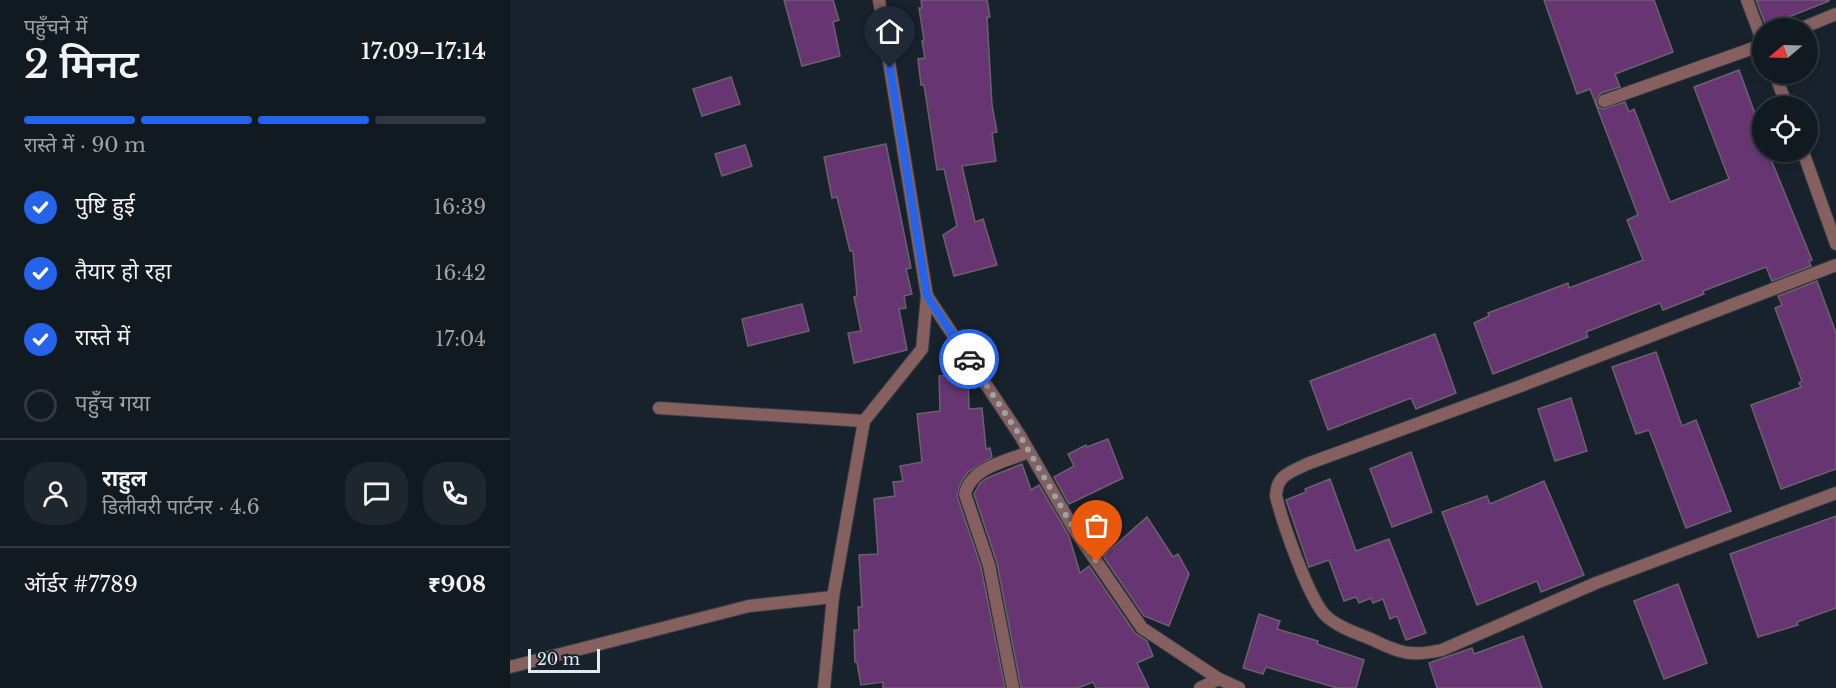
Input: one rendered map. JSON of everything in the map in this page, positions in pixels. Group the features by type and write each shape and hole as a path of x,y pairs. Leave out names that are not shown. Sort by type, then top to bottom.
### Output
{"street":[{"path":"824,688 833,597 864,421 922,349 927,296 879,0"},
{"path":"1747,0 1754,18"},
{"path":"1818,21 1836,14"},
{"path":"1604,101 1752,49"},
{"path":"1807,162 1835,236"},
{"path":"1836,265 1526,384 1307,464 1283,477 1276,485 1276,496 1311,593 1325,615 1336,623 1398,652 1415,655 1442,650 1596,583 1836,493"},
{"path":"927,296 1019,434 1074,529 1142,628 1219,679 1239,688"},
{"path":"659,408 864,421"},
{"path":"1013,688 989,565 965,494 966,489 979,473 1029,452"},
{"path":"510,667 749,606 833,597"},
{"path":"1200,688 1219,679"}],"building":[{"path":"784,0 833,0 839,20 833,22 840,56 802,66"},
{"path":"921,0 987,0 990,17 987,17 992,105 997,132 992,133 996,161 962,166 975,222 983,219 997,265 954,276 943,235 957,226 944,169 937,170 924,85 921,85 918,59 925,58 919,8 922,8"},
{"path":"1544,0 1654,0 1673,52 1615,74 1620,87 1601,93 1596,100 1598,107 1602,109 1625,102 1629,112 1634,109 1670,202 1729,179 1694,87 1739,70 1752,106 1752,162 1772,162 1812,260 1809,261 1811,266 1772,281 1766,267 1703,291 1704,294 1663,310 1660,303 1586,332 1588,337 1493,374 1474,323 1489,316 1488,313 1568,283 1569,288 1643,260 1627,220 1638,215 1590,89 1577,94"},
{"path":"1756,0 1829,0 1786,18 1763,18"},
{"path":"731,77 740,104 702,116 693,89"},
{"path":"886,144 911,268 906,269 912,294 904,296 906,308 899,309 907,350 854,363 848,333 861,331 854,297 857,296 853,251 850,251 837,197 832,198 824,157"},
{"path":"745,145 752,166 722,176 715,154"},
{"path":"1817,281 1836,333 1836,469 1781,489 1751,405 1801,387 1799,383 1802,381 1775,308 1782,305 1778,296"},
{"path":"802,304 809,331 748,346 742,319"},
{"path":"1435,334 1456,393 1416,409 1411,398 1328,430 1310,381"},
{"path":"1656,352 1682,426 1696,420 1731,511 1686,528 1649,430 1636,434 1612,367"},
{"path":"968,374 969,409 982,408 986,449 990,448 992,457 968,472 961,482 957,496 981,567 1005,688 883,688 883,682 861,685 857,662 855,662 854,630 859,630 858,607 862,607 859,555 878,554 874,499 895,496 893,482 903,481 900,466 922,462 917,414 940,411 939,376"},
{"path":"1571,398 1587,451 1555,461 1538,409"},
{"path":"1108,439 1123,478 1069,504 1054,477 1074,466 1068,454 1086,445 1087,447"},
{"path":"1411,452 1432,512 1392,527 1370,469"},
{"path":"1022,464 1031,490 1039,485 1069,536 1080,573 1089,566 1135,633 1147,641 1153,656 1137,663 1149,688 1096,688 1093,682 1078,688 1021,688 997,563 974,494 980,483 987,478"},
{"path":"1330,479 1356,551 1389,539 1426,633 1406,640 1397,616 1390,619 1383,599 1373,603 1371,598 1359,603 1356,597 1344,601 1329,560 1309,567 1286,500"},
{"path":"1544,481 1584,575 1541,592 1537,581 1477,605 1442,512 1487,496 1490,504"},
{"path":"1836,516 1836,608 1797,622 1798,625 1758,637 1730,554"},
{"path":"1147,517 1173,557 1178,554 1189,574 1169,626 1144,616 1103,556"},
{"path":"1678,584 1707,663 1664,679 1634,601"},
{"path":"1259,614 1280,621 1277,629 1318,641 1317,644 1364,660 1356,688 1337,688 1266,667 1263,674 1243,668"},
{"path":"1523,636 1542,688 1437,688 1429,663 1472,648 1474,654"}],"way so far":[{"path":"969,359 1019,434 1074,529 1097,562"}],"route":[{"path":"890,68 927,296 969,359"}]}
